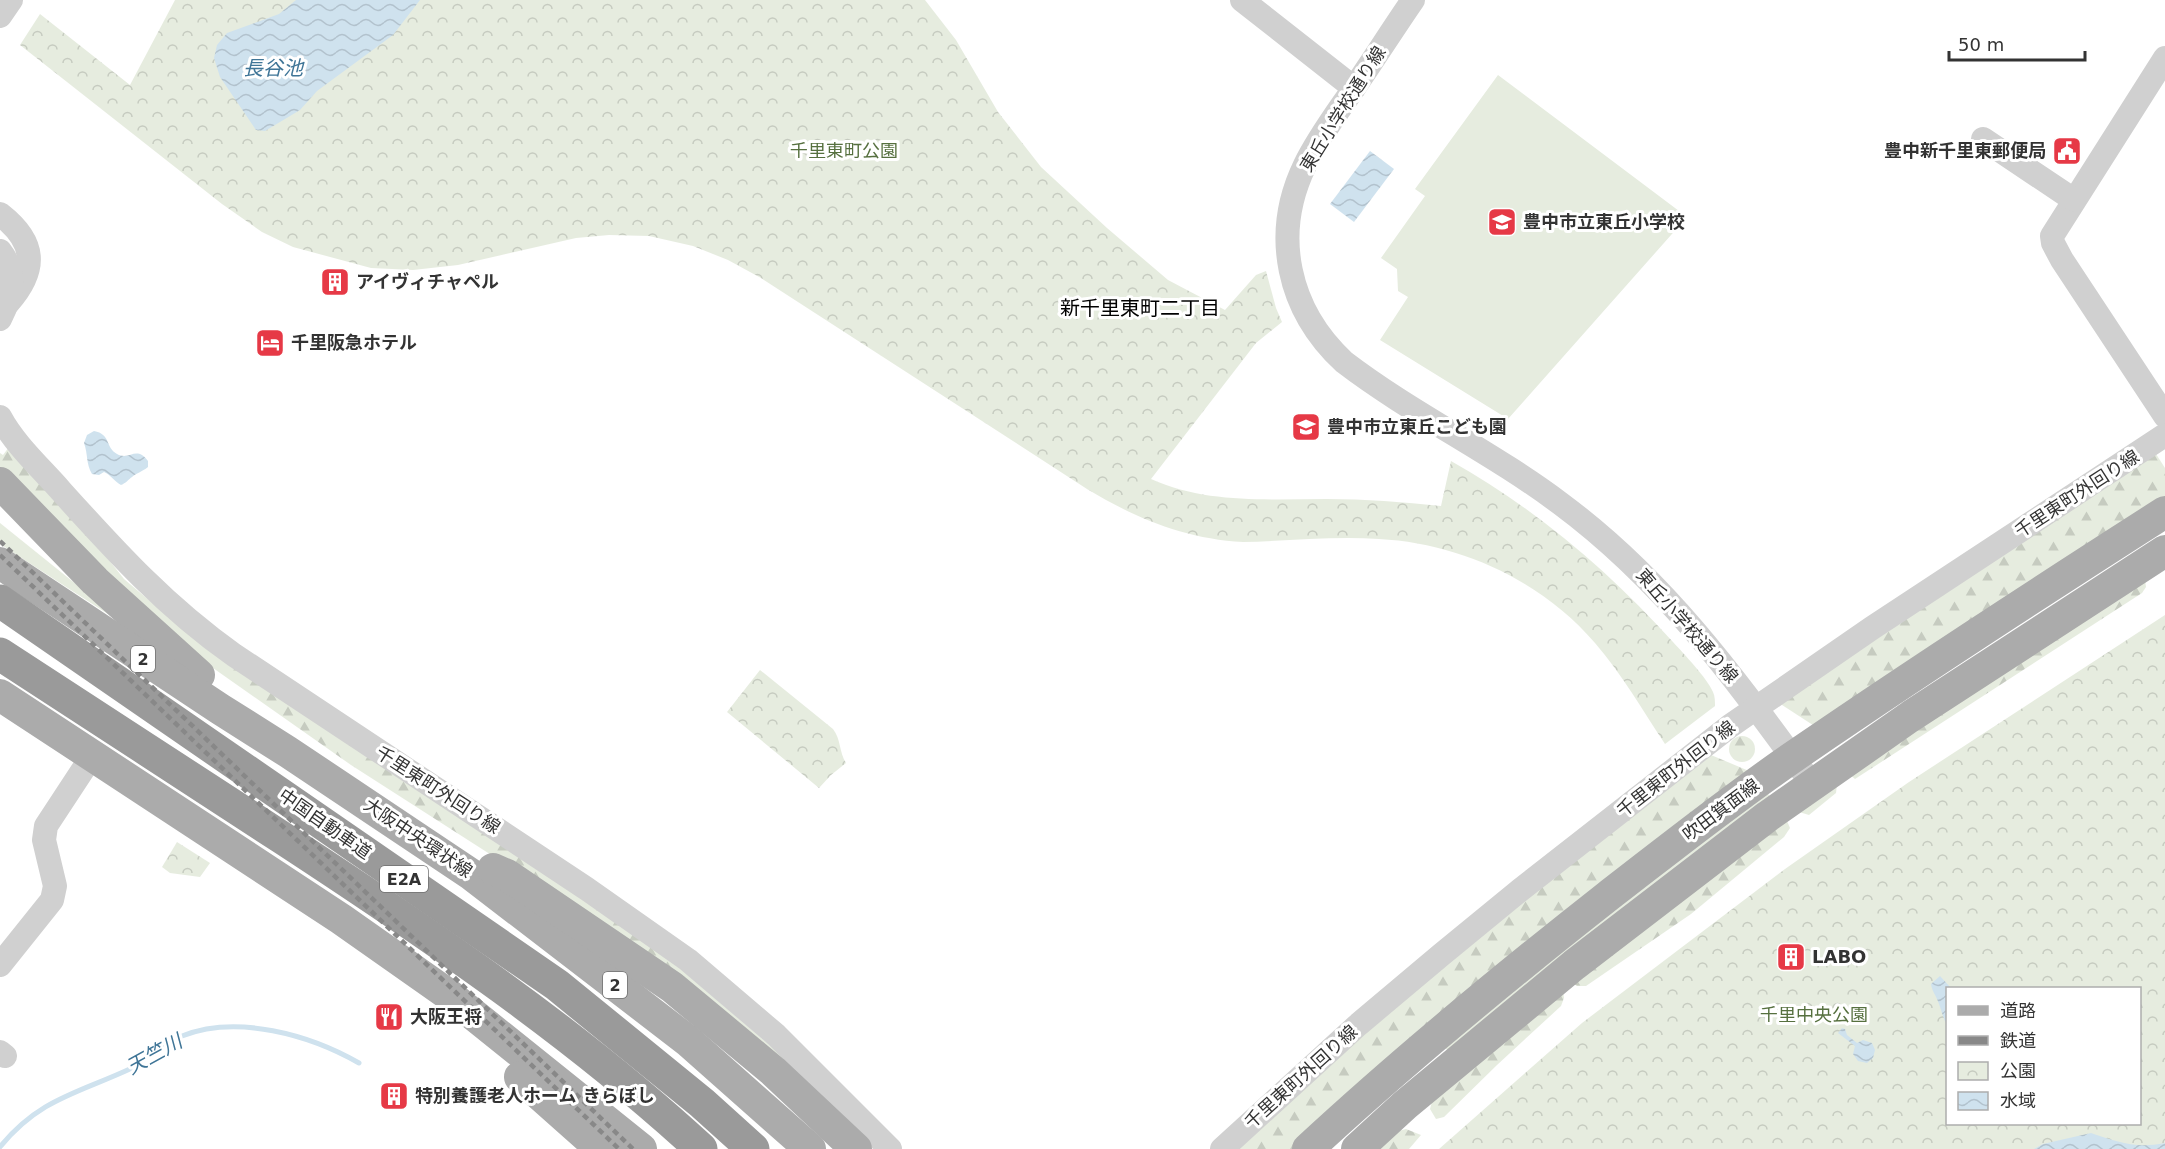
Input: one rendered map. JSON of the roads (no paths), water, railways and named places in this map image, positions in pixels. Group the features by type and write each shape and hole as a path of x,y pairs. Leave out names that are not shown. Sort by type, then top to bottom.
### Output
{"highway":[{"name":"中国自動車道","path":"0,601 557,985 702,1102 753,1149"},
{"name":"中国自動車道","path":"0,654 408,920 538,1015 608,1070 701,1149"}],"main road":[{"path":"0,483 124,609"},
{"path":"0,511 124,609 288,752"},
{"name":"吹田箕面線","path":"1308,1149 1382,1082 1508,976 1638,873 1792,758 2165,512"},
{"name":"吹田箕面線","path":"1357,1149 1414,1098 1582,958 1706,862 1812,784 1911,716 2165,552"},
{"name":"大阪中央環状線","path":"0,563 472,875 687,1041 810,1149"},
{"path":"0,695 341,919 414,970 449,995 641,1149"},
{"path":"410,832 507,876 672,987 773,1071 856,1149"},
{"path":"414,970 469,1031 601,1149"}],"street":[{"path":"0,16 10,0"},
{"path":"1242,0 1354,88"},
{"name":"東丘小学校通り線","path":"1413,0 1321,137 1295,189 1288,220 1288,255 1293,281 1304,308 1318,334 1335,354 1359,374 1549,495 1591,527 1660,591 1696,631 1812,784"},
{"path":"2165,58 2052,236 2053,243 2165,416"},
{"path":"1983,140 2074,200"},
{"path":"0,214 20,232 30,258 19,290 4,311"},
{"path":"0,251 7,261 12,278 4,311"},
{"name":"千里東町外回り線","path":"0,417 26,452 128,565 199,630 587,889 688,960 776,1035 890,1149"},
{"name":"千里東町外回り線","path":"1222,1149 1359,1024 1458,941 1755,707 2165,435"},
{"path":"0,965 52,900 56,886 44,840 46,826 92,756"}],"water":[{"name":"長谷池","path":"296,0 420,0 393,35 317,91 300,110 265,131 256,130 220,77 214,58 217,45 227,33 279,14"},
{"path":"1370,151 1394,169 1354,222 1330,204"},
{"path":"94,431 106,438 117,454 144,456 148,461 148,467 121,485 104,472 99,475 92,474 84,443 87,435"},
{"path":"1940,976 1950,987 1946,987 1946,1023 1933,991 1931,984"},
{"path":"1842,1028 1857,1043 1863,1040 1872,1043 1875,1050 1873,1058 1867,1063 1858,1061 1853,1054 1855,1046 1838,1033"},
{"path":"2091,1133 2136,1145 2165,1143 2165,1149 2034,1149 2043,1144"}],"waterway":[{"name":"天竺川","path":"0,1147 15,1131 45,1107 132,1068 165,1044 203,1030 249,1027 273,1031 318,1044 359,1063"}],"railway":[{"path":"0,541 633,1149"},
{"path":"0,555 619,1149"}],"place":[{"name":"豊中新千里東郵便局","path":"2067,151"},
{"name":"豊中市立東丘小学校","path":"1502,222"},
{"name":"アイヴィチャペル","path":"335,282"},
{"name":"千里阪急ホテル","path":"270,343"},
{"name":"豊中市立東丘こども園","path":"1306,427"},
{"name":"LABO","path":"1791,957"},
{"name":"大阪王将","path":"389,1017"},
{"name":"特別養護老人ホーム きらぼし","path":"394,1096"}],"district":[{"name":"新千里東町二丁目","path":"1140,308"}],"park label":[{"name":"千里東町公園","path":"844,151"},
{"name":"千里中央公園","path":"1814,1015"}]}
